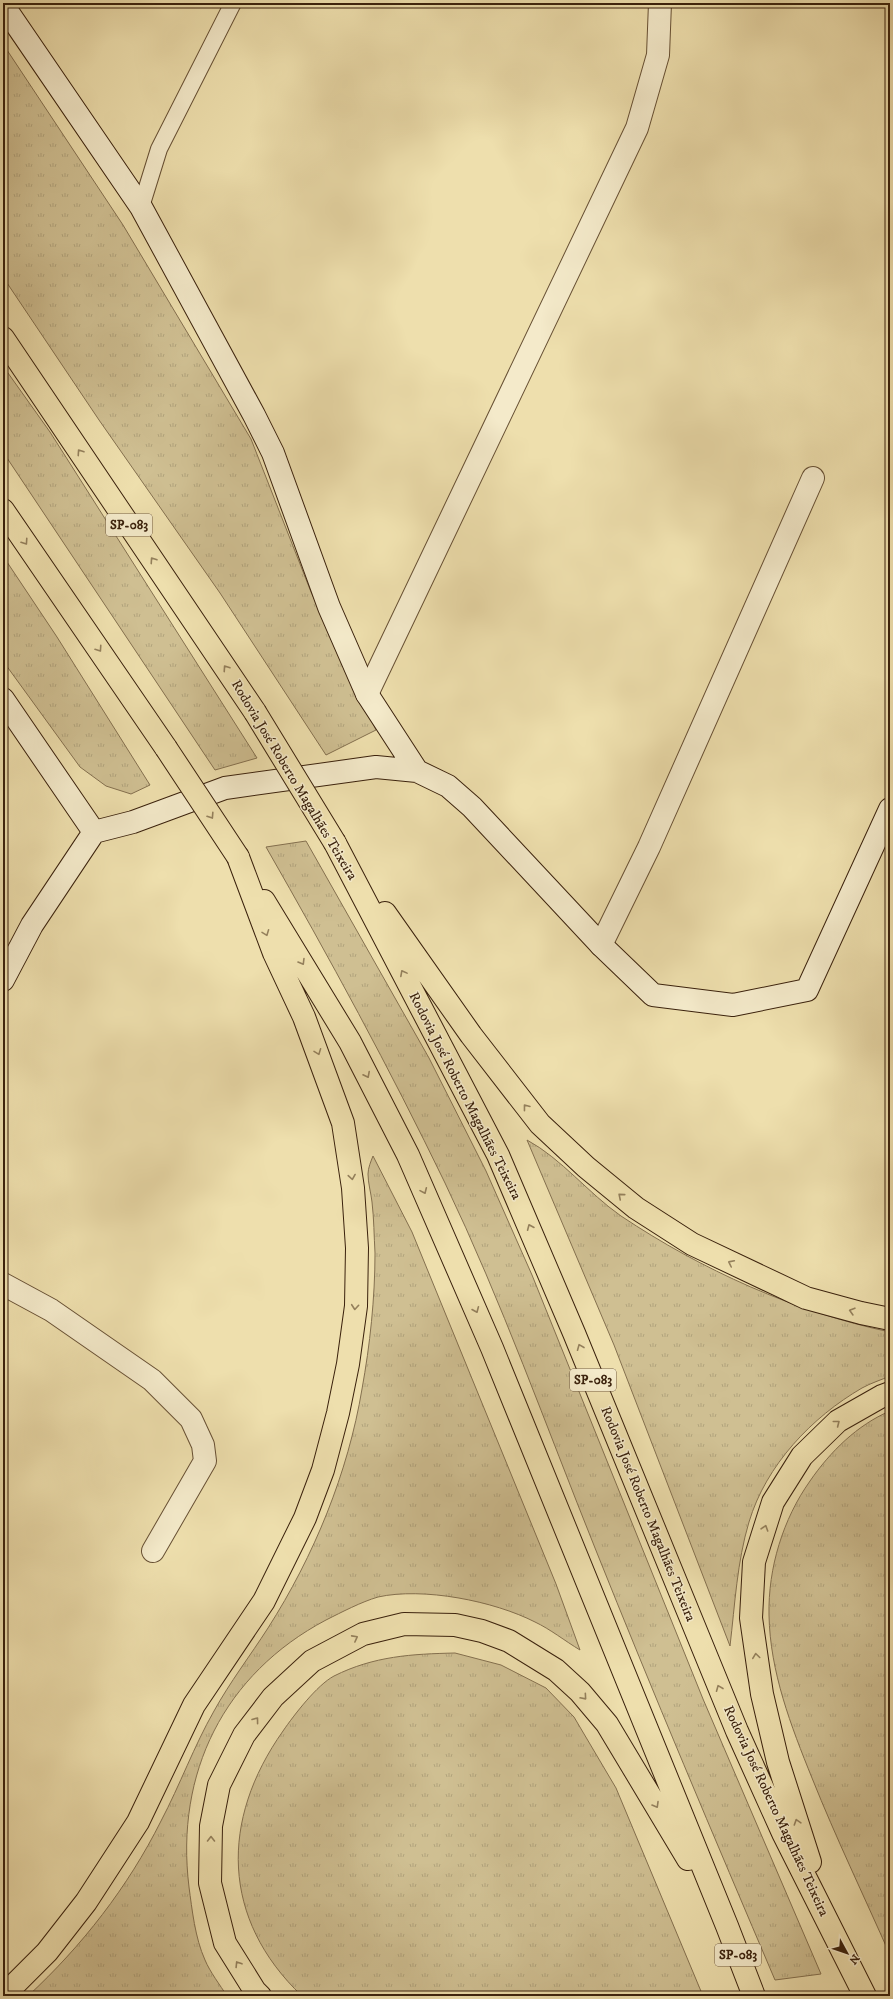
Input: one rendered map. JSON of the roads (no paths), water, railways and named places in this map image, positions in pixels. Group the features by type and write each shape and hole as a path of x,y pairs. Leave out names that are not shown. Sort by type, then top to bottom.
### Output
{"highway":[{"name":"Rodovia José Roberto Magalhães Teixeira","path":"3,338 255,712 335,843 498,1155 571,1326 736,1731 783,1833 848,1965 865,1996"},
{"name":"SP-083","path":"3,510 166,748 238,857 350,1042 408,1155 492,1348 727,1926 751,1990"},
{"path":"335,843 480,1047 540,1124 586,1167 636,1208 692,1244 806,1298 861,1313 890,1319"},
{"path":"3,1996 47,1952 86,1902 138,1822 194,1705 264,1600 305,1518 323,1470 338,1413 348,1364 356,1306 358,1248 353,1188 343,1123 304,1017 274,953 238,857"},
{"path":"830,1926 778,1762 762,1694 751,1618 754,1562 773,1502 802,1456 838,1421 890,1393"},
{"path":"260,1996 255,1991 225,1943 210,1883 211,1826 219,1785 244,1735 273,1697 312,1661 363,1634 404,1624 455,1625 482,1631 509,1640 556,1670 580,1692 607,1724 727,1926"}],"main road":[{"path":"367,694 636,128 658,55 660,3"},
{"path":"3,5 141,207 273,453 326,600 367,694 417,771"},
{"path":"601,945 649,847 813,478"},
{"path":"3,699 94,832"},
{"path":"3,980 32,924 94,832 134,822 225,788 376,767 417,771 448,786 472,807 601,945 653,995 733,1005 807,990 890,809"},
{"path":"3,1284 51,1310 152,1380 191,1419 203,1445 205,1461 153,1551"}],"lane":[{"path":"141,207 159,149 233,3"}]}
